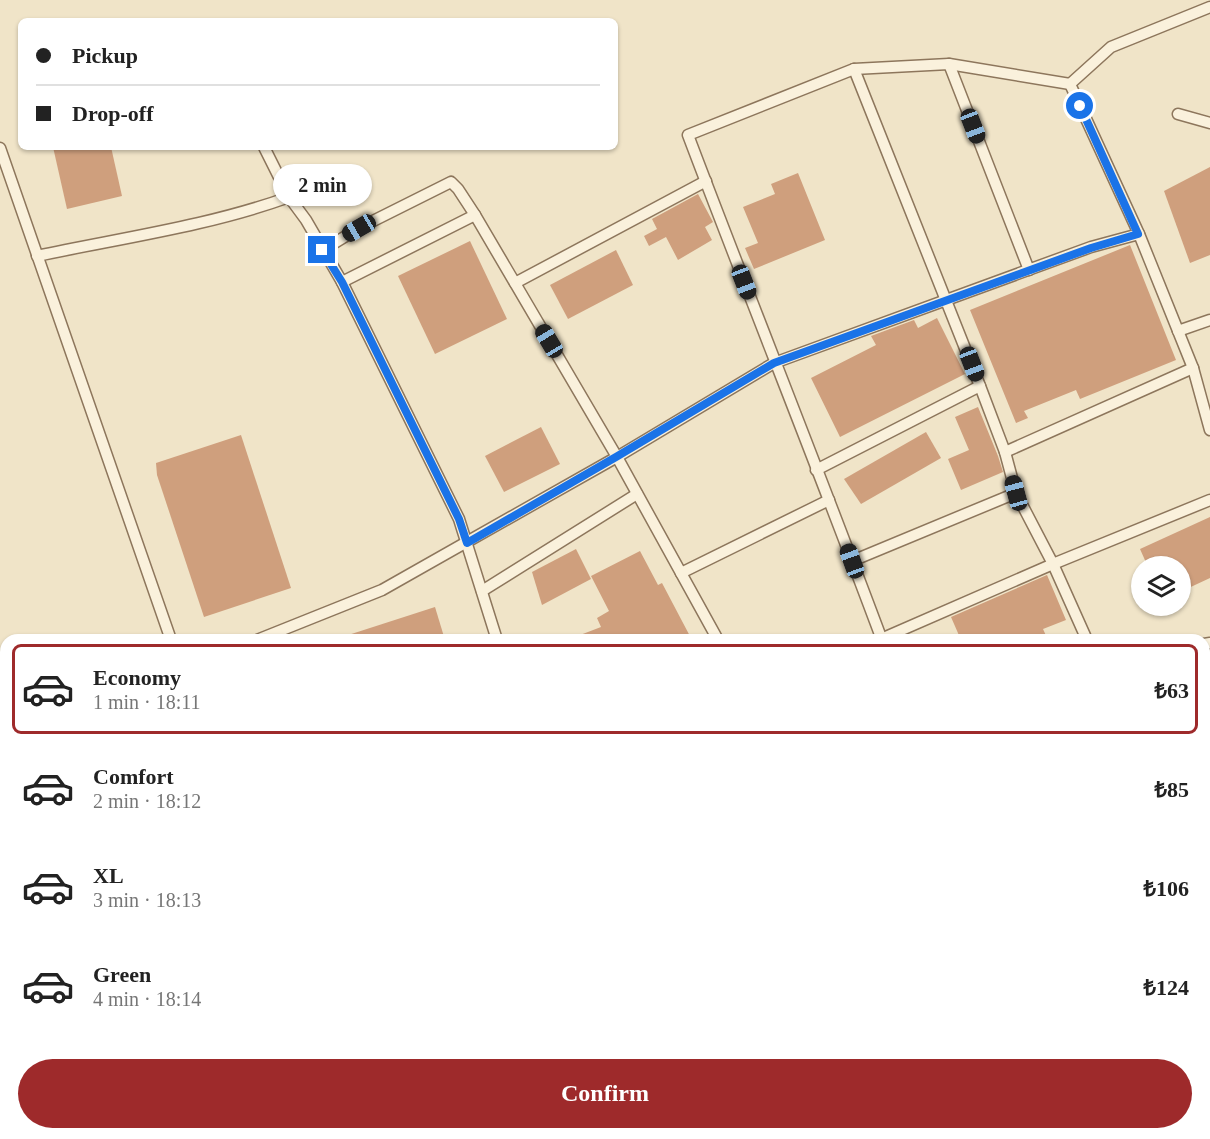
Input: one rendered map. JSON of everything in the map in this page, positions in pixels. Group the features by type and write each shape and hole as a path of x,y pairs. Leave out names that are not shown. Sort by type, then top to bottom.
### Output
{"street":[{"path":"1070,84 1111,47 1210,7"},
{"path":"879,634 688,135 854,69 949,64 1070,84"},
{"path":"949,64 1029,270"},
{"path":"854,69 980,386 1005,452 1016,493 1053,564 1084,634"},
{"path":"1070,84 1138,234 1178,331 1192,368 1210,430"},
{"path":"1178,114 1210,123"},
{"path":"0,148 169,634"},
{"path":"266,150 289,197 306,220 342,282 459,519 494,634"},
{"path":"515,283 706,181"},
{"path":"322,250 359,228 451,182 475,215 515,283 715,634"},
{"path":"37,256 211,220 255,209 289,197"},
{"path":"342,282 475,215"},
{"path":"272,634 382,590 616,457 774,363 1091,248 1138,234"},
{"path":"1178,331 1210,320"},
{"path":"1005,452 1192,368"},
{"path":"816,470 980,386"},
{"path":"852,561 1016,493"},
{"path":"482,591 637,494"},
{"path":"681,573 829,500"},
{"path":"895,634 1053,564 1210,500"}],"building":[{"path":"54,150 112,150 122,196 67,209"},
{"path":"1210,167 1210,255 1190,263 1164,191"},
{"path":"798,173 825,240 754,269 745,248 758,243 743,207 775,194 771,184"},
{"path":"698,194 713,222 705,227 712,240 678,260 666,237 649,246 644,236 657,229 652,219"},
{"path":"470,241 507,319 435,354 398,276"},
{"path":"1130,245 1176,360 1080,399 1076,390 1024,411 1028,418 1016,423 970,310"},
{"path":"616,250 633,285 568,319 550,285"},
{"path":"937,318 965,374 840,437 811,378 876,345 871,336 914,320 918,328"},
{"path":"978,407 1003,472 961,490 948,459 969,450 955,417"},
{"path":"541,427 560,464 504,492 485,456"},
{"path":"926,432 941,458 861,504 844,479"},
{"path":"241,435 291,588 204,617 157,475 156,463"},
{"path":"1210,517 1210,578 1191,587 1191,556 1143,556 1140,549"},
{"path":"576,549 591,579 542,605 532,572"},
{"path":"640,551 658,585 662,583 689,634 583,634 601,627 597,618 609,611 591,576"},
{"path":"1047,575 1066,620 1043,629 1045,634 958,634 951,617"},
{"path":"435,607 443,634 351,634"}],"route":[{"path":"322,250 342,282 459,519 467,543 774,363 1091,248 1138,234 1080,106"}]}
